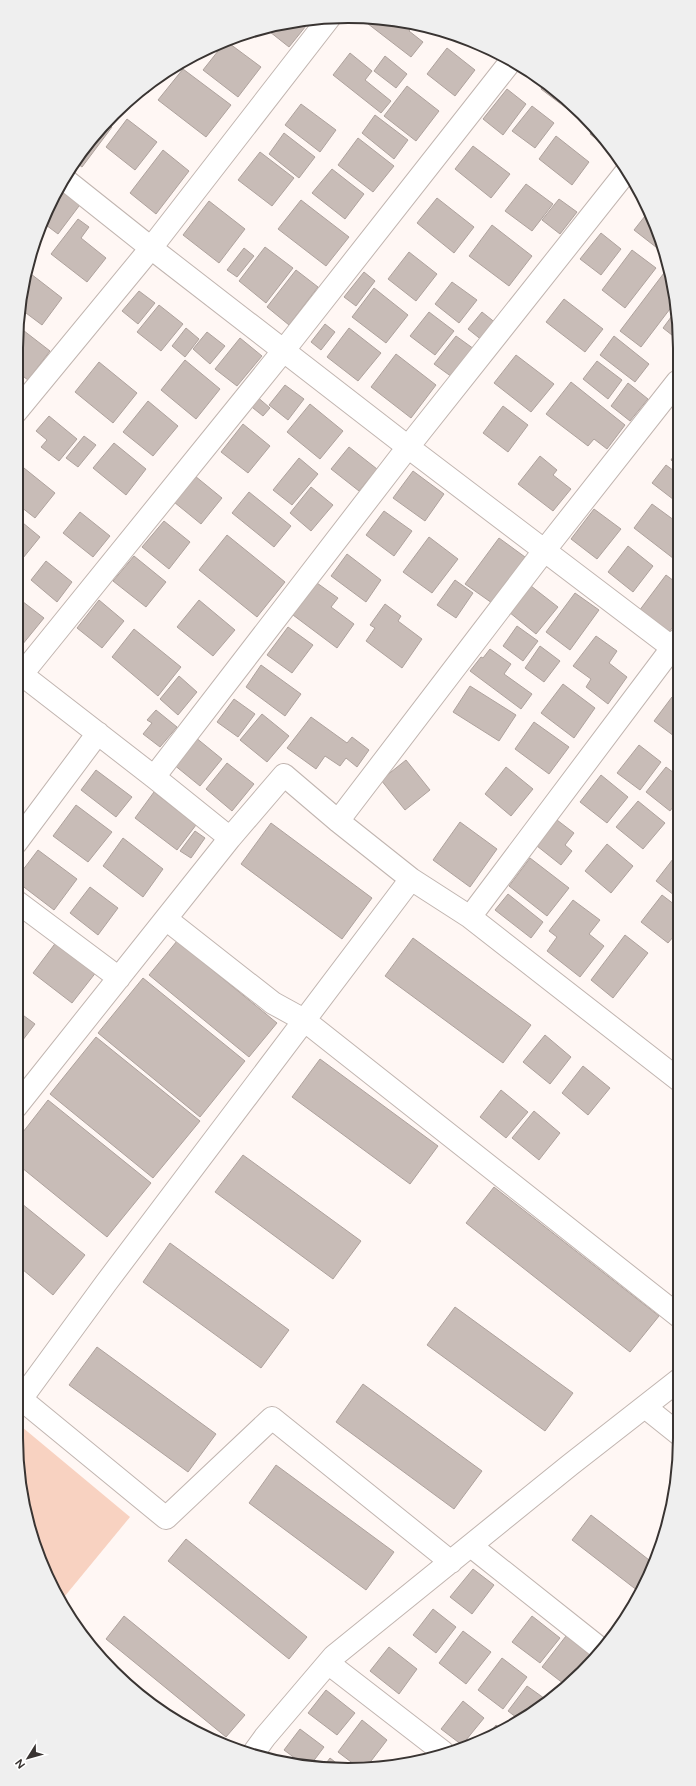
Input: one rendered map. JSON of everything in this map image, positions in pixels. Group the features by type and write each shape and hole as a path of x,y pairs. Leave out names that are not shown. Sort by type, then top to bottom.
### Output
{"street":[{"path":"23,403 151,248 324,24"},
{"path":"23,667 284,350 507,65"},
{"path":"154,777 408,447 623,176"},
{"path":"69,182 151,248 408,447 544,551 673,645"},
{"path":"338,821 544,551 673,387"},
{"path":"470,918 673,651"},
{"path":"23,675 230,838"},
{"path":"23,834 98,733"},
{"path":"23,1098 230,838 284,775 338,821 411,879 470,918 673,1075"},
{"path":"23,1396 111,1276 411,879"},
{"path":"23,906 119,978"},
{"path":"166,919 273,1003 304,1020 673,1311"},
{"path":"256,1750 334,1656 673,1385"},
{"path":"23,1407 166,1518 272,1418 451,1562"},
{"path":"644,1407 673,1430"},
{"path":"471,1546 597,1646"},
{"path":"328,1663 440,1750"}],"shaded area":[{"path":"23,1428 130,1517 65,1596 48,1562 34,1522 26,1480"}],"building":[{"path":"368,24 410,29 409,31 423,42 411,57"},
{"path":"306,26 289,47 271,32"},
{"path":"231,45 261,67 238,97 203,70 218,50"},
{"path":"447,48 475,70 455,96 427,74"},
{"path":"350,53 372,71 365,80 391,101 381,113 333,75"},
{"path":"385,56 407,74 396,88 374,71"},
{"path":"183,69 231,105 206,137 158,100"},
{"path":"407,86 439,111 416,141 384,116"},
{"path":"542,87 546,90 570,111 541,89"},
{"path":"507,89 526,104 503,135 483,119"},
{"path":"301,104 336,130 320,152 285,125"},
{"path":"532,106 554,123 535,148 512,131"},
{"path":"375,115 408,140 394,159 362,133"},
{"path":"127,119 157,142 135,170 106,147"},
{"path":"111,126 112,127 82,167 79,165 90,150"},
{"path":"284,133 315,157 299,178 269,154"},
{"path":"556,136 589,162 572,185 539,159"},
{"path":"358,138 394,166 373,192 338,165"},
{"path":"473,146 510,174 491,198 455,169"},
{"path":"163,150 189,171 156,214 130,193"},
{"path":"260,152 294,178 272,206 238,180"},
{"path":"332,169 364,194 345,219 312,193"},
{"path":"526,184 553,204 532,231 505,211"},
{"path":"65,189 82,202 58,234 47,226"},
{"path":"437,198 474,227 454,253 417,223"},
{"path":"559,199 577,212 560,234 542,220"},
{"path":"301,200 349,237 326,266 278,229"},
{"path":"209,201 245,229 219,263 183,235"},
{"path":"645,217 657,248 634,230"},
{"path":"78,219 89,227 81,238 106,258 87,282 51,254"},
{"path":"492,225 532,256 509,286 469,256"},
{"path":"601,233 621,249 601,275 580,259"},
{"path":"265,247 293,268 266,303 239,281"},
{"path":"244,248 254,256 237,277 227,270"},
{"path":"632,250 656,268 625,308 602,290"},
{"path":"409,252 437,274 416,301 388,279"},
{"path":"296,270 318,287 289,325 267,307"},
{"path":"364,272 375,281 356,306 344,297"},
{"path":"664,273 670,309 641,347 620,331"},
{"path":"32,274 62,298 42,325 25,313"},
{"path":"452,282 477,300 459,323 435,304"},
{"path":"374,288 408,315 386,343 352,317"},
{"path":"139,291 155,303 138,324 122,311"},
{"path":"564,299 603,329 585,352 546,322"},
{"path":"159,305 183,324 161,351 137,332"},
{"path":"429,312 454,331 435,355 410,336"},
{"path":"482,312 497,324 483,341 468,329"},
{"path":"671,317 672,335 663,328"},
{"path":"325,324 335,332 321,350 311,342"},
{"path":"186,328 199,339 185,357 172,346"},
{"path":"349,328 381,353 358,381 327,357"},
{"path":"24,331 50,351 28,380 23,376"},
{"path":"207,332 225,346 210,364 193,349"},
{"path":"456,336 474,349 452,377 434,364"},
{"path":"614,336 649,364 635,382 600,355"},
{"path":"240,338 262,356 237,386 215,369"},
{"path":"396,354 436,385 411,418 371,387"},
{"path":"516,355 554,384 531,412 494,383"},
{"path":"185,360 220,389 196,419 161,390"},
{"path":"597,361 622,380 608,399 583,379"},
{"path":"99,362 137,393 113,423 75,392"},
{"path":"571,382 625,425 607,449 594,439 588,446 546,414"},
{"path":"628,383 648,399 630,421 611,406"},
{"path":"285,385 304,399 288,420 269,405"},
{"path":"255,395 270,408 263,416 248,404"},
{"path":"148,401 178,426 153,456 123,432"},
{"path":"310,404 343,431 320,459 287,432"},
{"path":"503,406 528,425 508,452 483,433"},
{"path":"49,416 77,439 59,461 41,447 47,440 36,431"},
{"path":"243,424 270,446 248,473 221,452"},
{"path":"84,436 96,445 78,467 66,458"},
{"path":"114,443 146,469 126,495 93,468"},
{"path":"349,447 377,469 359,491 331,469"},
{"path":"540,456 557,470 553,475 571,489 553,511 518,484"},
{"path":"299,458 318,474 292,505 273,490"},
{"path":"666,465 673,470 673,499 652,483"},
{"path":"24,468 55,493 35,518 23,509"},
{"path":"413,471 444,494 425,521 393,498"},
{"path":"195,476 222,498 201,524 174,502"},
{"path":"311,487 333,505 311,531 290,513"},
{"path":"249,492 291,526 274,547 232,513"},
{"path":"652,504 673,519 673,558 634,528"},
{"path":"594,509 621,529 597,559 571,539"},
{"path":"384,511 412,531 394,556 366,535"},
{"path":"80,512 110,536 93,557 63,533"},
{"path":"164,521 190,542 169,569 142,547"},
{"path":"23,523 40,537 23,558"},
{"path":"227,535 285,582 257,617 199,570"},
{"path":"429,537 458,559 432,593 403,572"},
{"path":"499,538 525,557 492,603 465,584"},
{"path":"628,546 653,566 633,592 608,572"},
{"path":"347,554 381,580 366,602 331,576"},
{"path":"134,556 166,582 146,607 113,581"},
{"path":"46,561 72,582 57,602 31,580"},
{"path":"666,575 673,580 673,627 668,633 639,611"},
{"path":"455,580 473,593 456,618 437,605"},
{"path":"317,583 338,598 331,607 354,624 337,648 293,615"},
{"path":"531,586 558,607 536,634 509,612"},
{"path":"575,593 599,610 570,650 546,632"},
{"path":"99,600 124,621 102,648 77,628"},
{"path":"199,600 235,630 213,656 177,627"},
{"path":"23,602 44,618 23,644"},
{"path":"385,604 401,616 398,621 422,639 402,668 366,641 375,628 370,625"},
{"path":"517,626 538,641 523,661 503,646"},
{"path":"288,627 313,645 292,673 267,655"},
{"path":"134,629 181,667 158,696 112,657"},
{"path":"596,636 617,651 609,663 627,677 608,704 586,687 591,679 573,666"},
{"path":"540,646 560,661 544,682 525,668"},
{"path":"490,649 511,664 504,674 532,694 521,709 470,671 481,657 483,658"},
{"path":"261,665 301,694 285,716 246,687"},
{"path":"179,676 197,692 178,715 160,699"},
{"path":"563,684 595,708 574,738 541,713"},
{"path":"470,686 516,715 499,741 453,712"},
{"path":"672,697 673,735 654,721"},
{"path":"234,699 255,714 238,737 217,722"},
{"path":"156,710 177,727 160,747 143,734 152,723 147,720"},
{"path":"262,714 289,736 267,762 240,740"},
{"path":"311,717 347,743 352,737 369,750 357,767 346,758 340,766 325,756 316,769 287,748"},
{"path":"534,722 569,747 549,774 515,749"},
{"path":"195,737 222,759 200,786 173,764"},
{"path":"639,745 661,762 640,790 617,773"},
{"path":"406,760 430,790 405,810 381,780"},
{"path":"227,763 254,784 232,811 206,789"},
{"path":"506,767 533,789 511,816 485,794"},
{"path":"666,767 673,772 673,807 670,811 646,792"},
{"path":"96,770 132,797 116,817 81,790"},
{"path":"601,775 628,797 607,823 580,802"},
{"path":"154,792 196,825 177,850 135,818"},
{"path":"638,801 665,823 643,849 616,827"},
{"path":"76,805 112,832 88,862 53,836"},
{"path":"557,820 574,833 565,845 572,851 561,865 537,846"},
{"path":"460,822 497,849 470,887 433,860"},
{"path":"271,823 372,898 342,939 241,864"},
{"path":"195,831 205,838 191,858 180,851"},
{"path":"123,838 163,869 143,897 103,866"},
{"path":"607,844 633,866 611,893 585,871"},
{"path":"38,850 77,879 54,910 23,886 23,870"},
{"path":"530,858 569,888 547,916 509,886"},
{"path":"673,859 673,894 656,881"},
{"path":"90,887 118,908 98,935 70,913"},
{"path":"508,894 543,922 531,938 495,910"},
{"path":"662,895 673,903 673,937 668,943 641,922"},
{"path":"573,900 600,920 589,934 604,946 580,977 547,951 557,937 549,931"},
{"path":"625,935 648,953 613,998 591,980"},
{"path":"413,938 531,1025 503,1063 385,976"},
{"path":"57,941 97,971 72,1003 33,973"},
{"path":"177,941 277,1023 249,1057 149,975"},
{"path":"143,978 245,1061 200,1117 98,1033"},
{"path":"23,1015 35,1024 23,1040"},
{"path":"545,1035 571,1057 550,1084 523,1062"},
{"path":"96,1037 200,1121 153,1178 50,1094"},
{"path":"320,1059 438,1146 410,1184 292,1097"},
{"path":"583,1066 610,1088 588,1115 562,1093"},
{"path":"501,1090 528,1112 506,1138 480,1117"},
{"path":"48,1100 151,1183 107,1237 23,1169 23,1132"},
{"path":"534,1111 560,1133 539,1160 512,1138"},
{"path":"243,1155 361,1241 333,1279 215,1192"},
{"path":"494,1187 659,1316 630,1352 466,1223"},
{"path":"23,1205 85,1255 53,1295 23,1270"},
{"path":"170,1243 289,1330 261,1368 143,1282"},
{"path":"455,1307 573,1393 545,1431 427,1345"},
{"path":"97,1347 216,1434 188,1472 69,1385"},
{"path":"363,1384 482,1471 454,1509 336,1422"},
{"path":"276,1465 394,1552 366,1590 249,1503"},
{"path":"591,1515 649,1560 635,1589 572,1540"},
{"path":"186,1539 307,1637 289,1659 168,1561"},
{"path":"473,1569 494,1585 472,1614 450,1597"},
{"path":"433,1609 456,1627 436,1653 413,1635"},
{"path":"124,1616 245,1715 226,1737 106,1639"},
{"path":"532,1616 560,1638 540,1663 512,1642"},
{"path":"463,1631 491,1652 466,1684 439,1663"},
{"path":"566,1636 590,1654 578,1668 562,1682 542,1667"},
{"path":"389,1647 417,1669 399,1694 370,1671"},
{"path":"502,1658 527,1677 503,1709 478,1690"},
{"path":"527,1686 543,1698 515,1716 508,1711"},
{"path":"326,1690 355,1713 337,1735 308,1713"},
{"path":"463,1701 484,1718 466,1741 459,1743 441,1729"},
{"path":"362,1720 387,1740 370,1762 352,1763 338,1752"},
{"path":"300,1729 324,1747 314,1761 296,1758 284,1750"},
{"path":"330,1758 336,1762 327,1762"}]}
